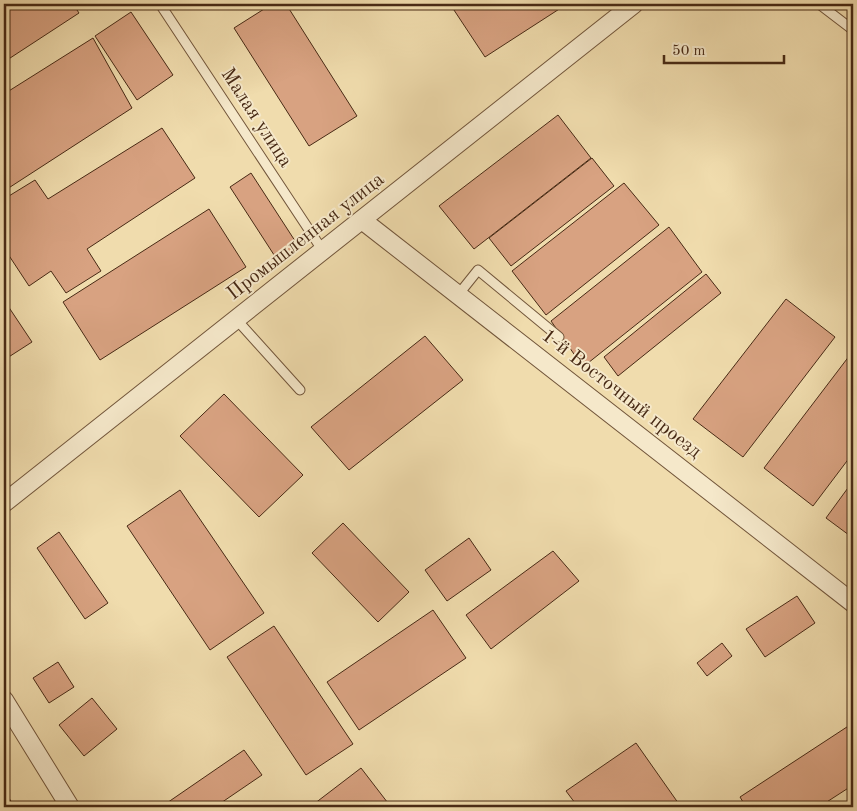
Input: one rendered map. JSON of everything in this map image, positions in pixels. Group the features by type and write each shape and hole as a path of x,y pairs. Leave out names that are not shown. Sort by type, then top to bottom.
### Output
{"street":[{"name":"Промышленная улица","path":"4,503 634,4"},
{"name":"1-й Восточный проезд","path":"362,220 853,603"},
{"path":"4,700 70,807"}],"lane":[{"name":"Малая улица","path":"160,4 323,251"},
{"path":"819,4 853,30"},
{"path":"458,295 478,270 560,337"},
{"path":"236,319 300,390"}],"building":[{"path":"4,4 73,4 79,13 4,62"},
{"path":"272,4 286,4 357,116 309,146 234,28"},
{"path":"450,4 567,4 485,57"},
{"path":"131,12 173,75 137,100 95,36"},
{"path":"93,38 132,108 4,191 4,94"},
{"path":"558,115 591,158 474,249 439,206"},
{"path":"162,128 195,178 87,249 101,271 66,293 51,271 29,286 4,248 4,199 35,180 48,199"},
{"path":"592,158 614,186 511,266 489,238"},
{"path":"251,173 299,247 278,261 230,187"},
{"path":"624,183 659,225 546,315 512,271"},
{"path":"209,209 246,267 100,360 63,302"},
{"path":"669,227 702,272 583,367 551,321"},
{"path":"706,274 721,293 618,376 604,357"},
{"path":"786,299 835,337 743,457 693,419"},
{"path":"4,300 32,342 4,360"},
{"path":"425,336 463,380 349,470 311,427"},
{"path":"853,351 853,453 813,506 764,468"},
{"path":"224,394 303,475 259,517 180,436"},
{"path":"853,481 853,538 826,518"},
{"path":"180,490 264,613 210,650 127,526"},
{"path":"343,523 409,592 378,622 312,553"},
{"path":"59,532 108,603 85,619 37,548"},
{"path":"469,538 491,570 447,601 425,570"},
{"path":"553,551 579,581 491,649 466,615"},
{"path":"797,596 815,623 765,657 746,629"},
{"path":"433,610 466,658 359,730 327,682"},
{"path":"274,626 353,744 306,775 227,657"},
{"path":"722,643 732,656 707,676 697,663"},
{"path":"58,662 74,687 49,703 33,678"},
{"path":"92,698 117,729 84,756 59,725"},
{"path":"853,723 853,785 819,807 746,807 740,797"},
{"path":"636,743 681,807 578,807 566,791"},
{"path":"244,750 262,775 215,807 161,807"},
{"path":"361,768 391,807 310,807"},
{"path":"4,791 15,807 4,807"}]}
